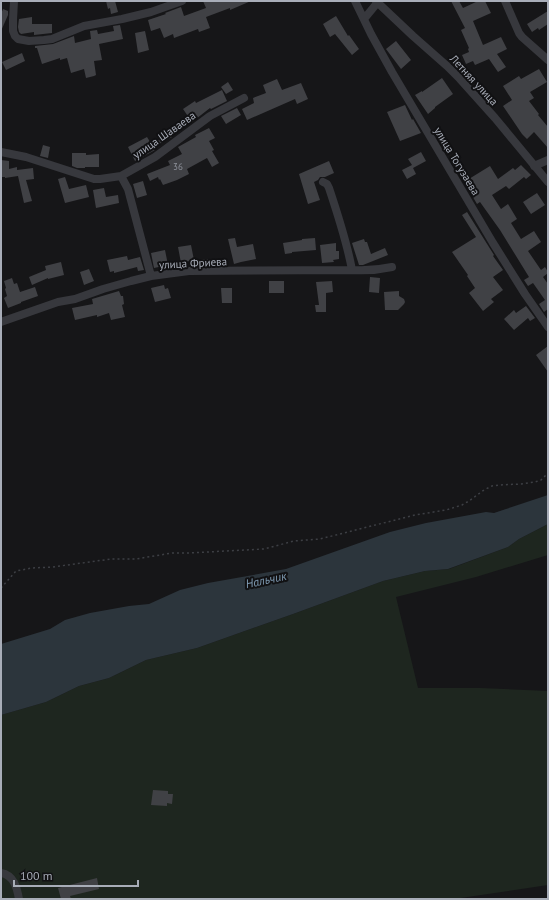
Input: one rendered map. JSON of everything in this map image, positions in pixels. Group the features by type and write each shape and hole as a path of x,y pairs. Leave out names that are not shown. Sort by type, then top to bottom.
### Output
{"street":[{"path":"14,1 13,31 18,39 29,41 52,38 84,26 110,22 151,12 182,1"},
{"name":"улица Тогузаева","path":"355,1 392,72 493,244 548,327"},
{"path":"364,19 377,1"},
{"name":"Летняя улица","path":"377,1 460,79 495,118 548,182"},
{"path":"505,1 519,33 548,60"},
{"name":"улица Шаваева","path":"1,152 26,157 94,179 121,176 155,157 210,116 244,98"},
{"path":"534,166 548,160"},
{"path":"121,176 128,189 151,276"},
{"path":"323,182 327,184 329,188 342,226 352,270"},
{"name":"улица Фриева","path":"1,322 58,302 75,299 103,289 151,276 189,272 366,271 392,267"},
{"path":"1,873 16,884 19,899"}],"path":[{"path":"1,588 16,572 32,568 111,559 136,559 172,553 264,549 294,541 320,539 415,515 446,510 466,503 492,486 535,482 541,480 548,473"}],"shaded area":[{"path":"548,524 548,555 476,577 396,597 418,688 480,688 548,691 548,885 454,899 1,899 1,715 46,702 79,686 109,678 146,660 197,648 383,581 425,571 449,569 508,547 519,539"}],"water":[{"name":"Нальчик","path":"548,495 548,524 519,539 508,547 448,569 425,571 383,581 197,648 146,660 109,678 79,686 46,702 1,715 1,644 50,629 65,620 90,613 149,604 180,590 208,583 286,569 390,532 426,523 486,512 494,513"}],"building":[{"path":"106,1 115,1 118,12 111,14 110,8 108,9"},
{"path":"203,1 251,1 230,10 230,8 206,17 210,28 199,32 198,29 174,38 173,34 164,38 160,28 151,31 148,20 181,7 184,16 206,8"},
{"path":"451,1 459,1 463,8 478,1 485,1 491,13 473,21 483,45 501,37 507,49 497,54 506,67 498,72 489,59 475,65 473,61 466,64 462,55 469,52 469,48 461,30 465,28"},
{"path":"3,9 8,11 8,15 1,31 1,14"},
{"path":"548,11 548,24 539,30 538,28 532,32 527,24"},
{"path":"336,16 348,36 349,35 359,49 352,55 335,34 330,37 323,24"},
{"path":"32,17 32,24 52,24 52,33 34,35 34,32 21,34 18,27 19,19"},
{"path":"120,25 123,39 99,44 102,60 94,61 96,75 94,76 86,78 84,69 71,73 67,58 60,60 60,58 42,64 37,48 35,48 35,46 53,44 74,36 75,43 91,39 90,31 97,30 98,34 114,31 113,26"},
{"path":"145,31 149,50 138,53 135,33"},
{"path":"396,41 411,60 401,69 386,49"},
{"path":"22,53 25,61 6,70 2,62"},
{"path":"539,69 547,82 530,92 534,98 529,101 548,127 548,148 534,132 527,139 503,106 512,100 503,86 519,76 521,79"},
{"path":"442,78 453,94 428,114 415,95"},
{"path":"277,79 282,90 301,83 308,99 297,104 295,99 247,120 242,109 254,103 253,98 266,93 263,85"},
{"path":"228,82 233,90 226,94 221,87"},
{"path":"222,90 227,101 211,109 210,108 192,122 183,109 195,101 196,103"},
{"path":"405,105 412,120 413,119 421,133 400,141 387,112"},
{"path":"237,108 241,115 226,124 221,116"},
{"path":"209,128 215,138 209,141 214,150 212,151 219,163 212,167 207,158 187,169 189,174 177,180 163,185 158,177 150,181 147,174 170,165 168,161 182,154 178,147 196,137 195,135"},
{"path":"168,130 172,137 154,147 153,146"},
{"path":"147,137 155,150 135,161 128,147"},
{"path":"43,145 50,147 48,158 40,156"},
{"path":"421,152 426,161 413,168 416,174 407,179 402,170 412,165 408,159"},
{"path":"72,153 86,153 86,155 99,154 99,167 77,168 72,166"},
{"path":"1,160 9,161 9,169 17,167 17,170 33,168 34,179 26,180 32,201 24,203 18,176 5,178 1,177"},
{"path":"329,161 334,173 325,177 320,177 314,182 320,200 308,204 299,174"},
{"path":"521,165 531,175 526,179 524,177 509,189 506,186 492,195 501,209 508,204 517,219 511,223 521,239 534,231 541,242 528,251 541,270 545,267 548,272 543,277 548,284 548,309 544,312 539,304 545,300 533,283 528,286 524,280 529,277 500,230 480,202 477,204 464,182 490,166 498,179 513,168 515,170"},
{"path":"65,177 69,189 86,185 89,197 65,203 58,179"},
{"path":"143,181 147,195 137,198 133,184"},
{"path":"104,188 106,197 118,195 119,203 96,208 93,190"},
{"path":"537,193 545,205 531,214 523,202"},
{"path":"467,212 503,270 493,277 503,290 491,299 494,302 483,311 469,293 475,288 452,252 476,237 462,215"},
{"path":"235,238 237,247 253,244 256,259 234,264 228,239"},
{"path":"315,238 316,250 285,254 283,243"},
{"path":"364,239 365,242 367,242 371,254 385,248 388,255 363,265 359,265 352,243"},
{"path":"336,243 336,251 339,251 339,259 333,260 334,262 322,263 320,245"},
{"path":"191,245 194,260 181,263 178,247"},
{"path":"165,250 168,265 154,268 151,253"},
{"path":"127,256 128,260 140,257 144,270 138,271 137,267 114,273 114,271 110,272 107,260"},
{"path":"201,259 222,259 222,265 202,265"},
{"path":"61,262 64,275 48,278 32,285 29,277 46,270 45,266"},
{"path":"89,269 94,281 84,285 80,272"},
{"path":"370,277 380,278 379,293 369,292"},
{"path":"12,278 14,284 17,283 20,292 35,287 38,296 8,308 4,298 7,296 4,281"},
{"path":"269,281 284,281 284,293 269,293"},
{"path":"332,281 333,292 326,293 326,312 316,312 315,305 319,305 316,282"},
{"path":"164,285 165,289 168,288 171,298 155,302 151,288"},
{"path":"221,288 232,288 232,303 222,303"},
{"path":"119,291 121,296 123,296 124,304 122,305 125,317 111,320 109,313 97,317 97,315 75,320 72,308 93,304 92,299"},
{"path":"399,291 399,296 404,299 404,304 398,310 385,310 384,292"},
{"path":"526,306 535,318 530,321 528,318 514,330 504,319 514,310 516,313"},
{"path":"548,346 548,372 536,355"},
{"path":"153,790 168,791 168,794 173,794 172,804 167,803 167,806 151,805"},
{"path":"97,878 99,889 70,896 71,899 61,899 58,888"}]}
